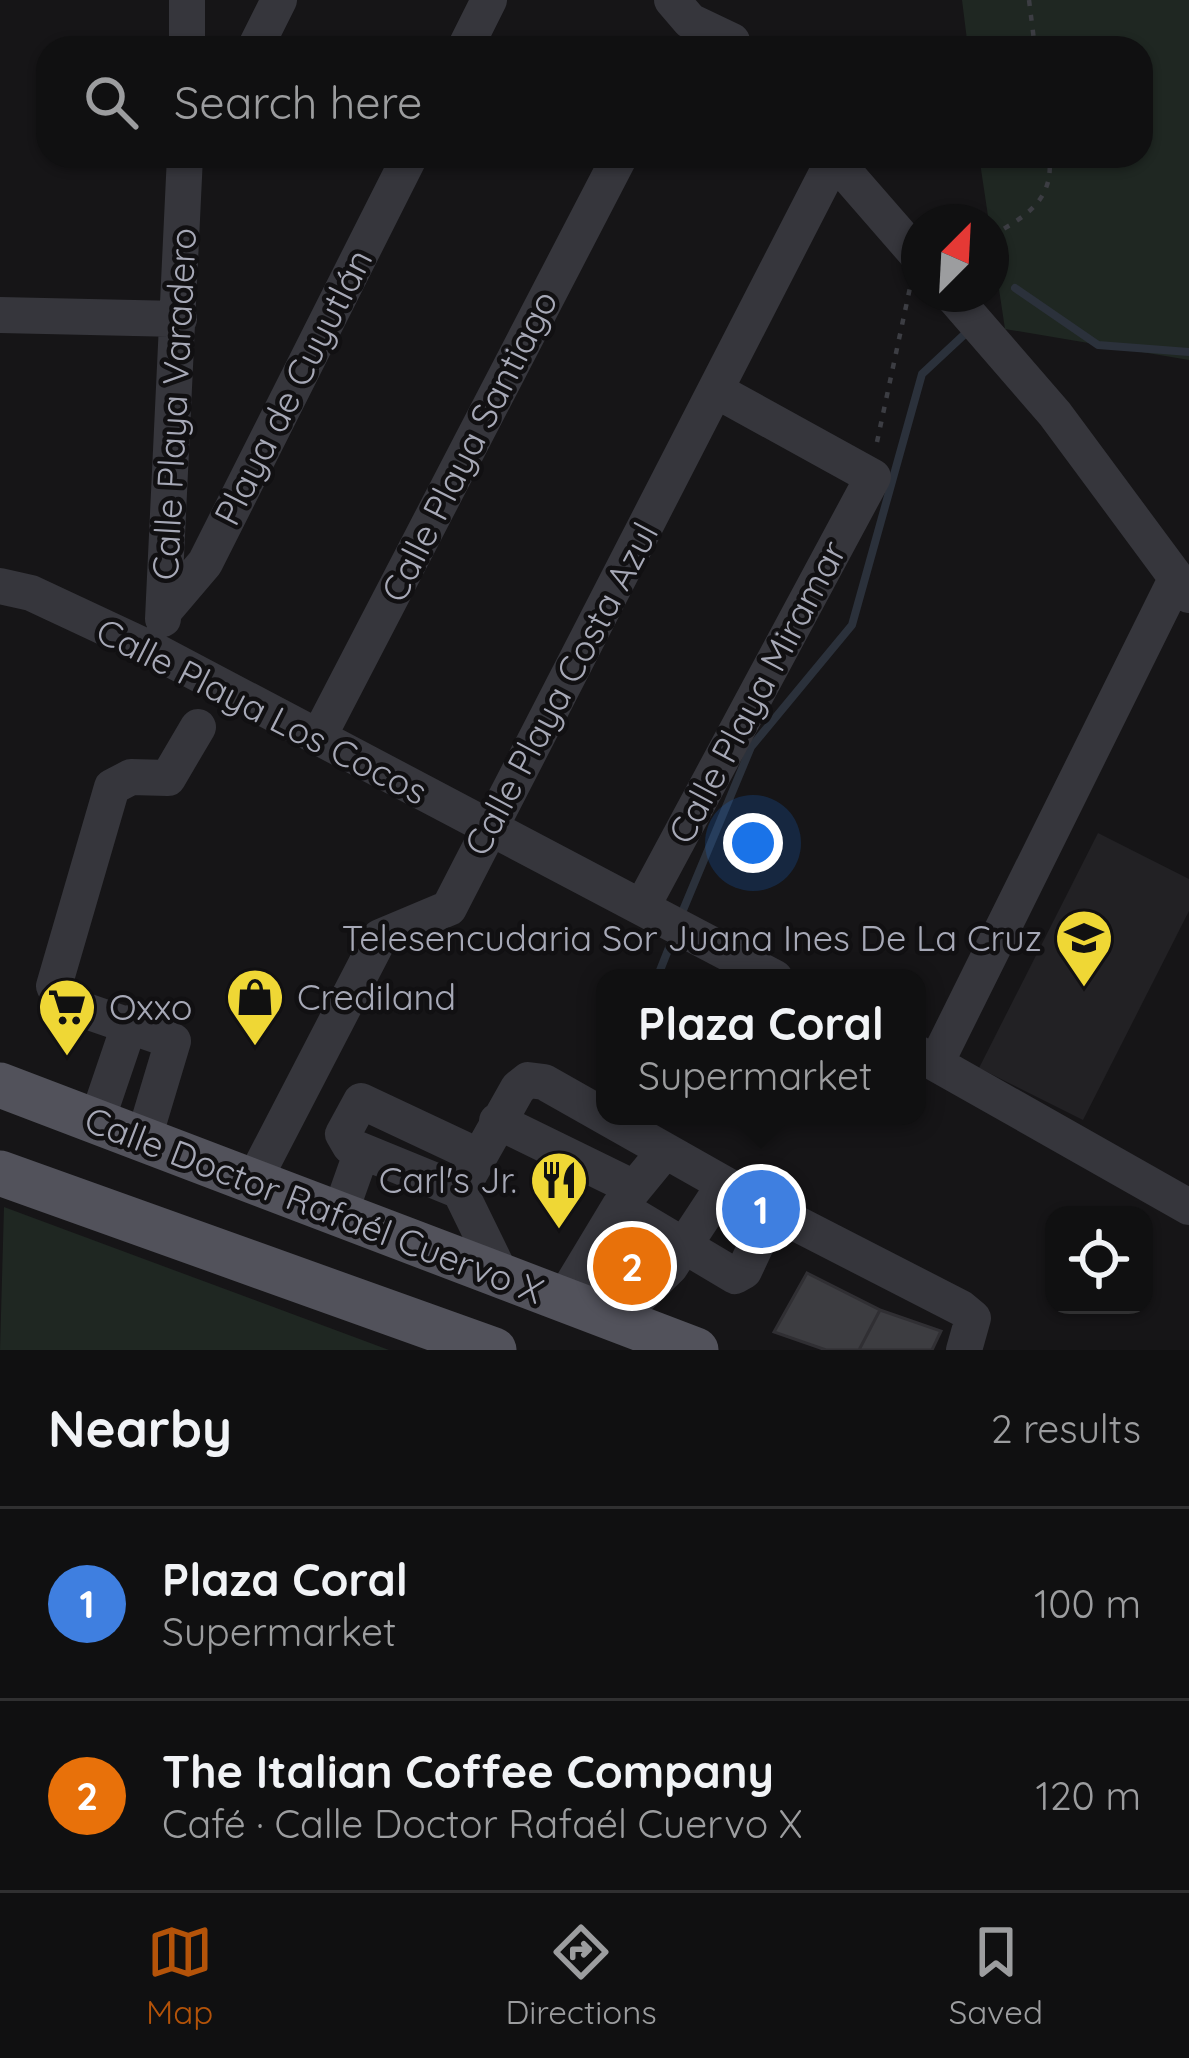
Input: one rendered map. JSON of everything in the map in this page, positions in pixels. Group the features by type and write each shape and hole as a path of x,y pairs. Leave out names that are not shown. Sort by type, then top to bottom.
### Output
{"main road":[{"name":"Calle Doctor Rafaél Cuervo X","path":"0,1085 682,1344"},
{"name":"Calle Doctor Rafaél Cuervo X","path":"0,1173 480,1347"}],"street":[{"path":"187,36 188,0"},
{"path":"261,36 278,0"},
{"path":"471,36 489,0"},
{"path":"692,14 723,36"},
{"name":"Calle Playa Varadero","path":"155,651 165,610 186,168"},
{"name":"Playa de Cuyutlán","path":"165,610 205,563 404,168"},
{"name":"Calle Playa Santiago","path":"319,736 614,168"},
{"name":"Calle Playa Costa Azul","path":"254,1182 380,938 448,908 717,391 827,168"},
{"path":"840,168 901,249"},
{"path":"967,312 1055,414 1182,587 927,1058 1189,1207"},
{"path":"0,315 179,319"},
{"path":"717,391 873,477"},
{"name":"Calle Playa Miramar","path":"656,914 873,477"},
{"name":"Calle Playa Los Cocos","path":"0,586 31,593 155,651 758,969"},
{"path":"142,1141 173,1041 63,1003 54,986 112,788 131,777 168,778 198,727"},
{"path":"96,1124 130,1023"},
{"path":"460,1191 476,1155 527,1080 544,1082 596,1112"},
{"path":"301,1094 349,1117"},
{"path":"476,1155 367,1102 357,1104 349,1117 344,1142 460,1191 502,1276"},
{"path":"497,1121 626,1197 677,1257 734,1276 743,1271 772,1211"},
{"path":"619,1125 772,1211 961,1308 973,1318 964,1350"},
{"path":"339,1216 362,1151"},
{"path":"563,1300 626,1197 665,1151"},
{"path":"616,1319 677,1257 724,1185"},
{"path":"677,1257 682,1344"}],"path":[{"path":"1029,0 1034,36"},
{"path":"1009,225 1034,210 1047,191 1048,168"},
{"path":"873,477 886,383 904,312"}],"shaded area":[{"path":"962,0 1189,0 1189,360 1005,329 1009,204 986,204 981,168 1153,168 1153,36 966,36"},
{"name":"Telesencudaria Sor Juana Ines De La Cruz","path":"1098,833 1189,879 1189,911 1083,1120 979,1068"},
{"path":"4,1207 389,1350 0,1350"}],"building":[{"path":"807,1273 880,1310 859,1350 826,1350 774,1332"},
{"path":"880,1310 941,1331 932,1350 859,1350"}],"waterway":[{"path":"1015,288 1098,345 1189,352"},
{"path":"681,915 751,747 852,625 922,374 967,332"},
{"path":"661,969 674,935"}],"place":[{"name":"Telesencudaria Sor Juana Ines De La Cruz","path":"1084,989"},
{"name":"Crediland","path":"255,1048"},
{"name":"Oxxo","path":"67,1058"},
{"name":"Plaza Coral","path":"761,1209"},
{"name":"Carl's Jr.","path":"559,1231"},
{"name":"The Italian Coffee Company","path":"632,1266"}]}
